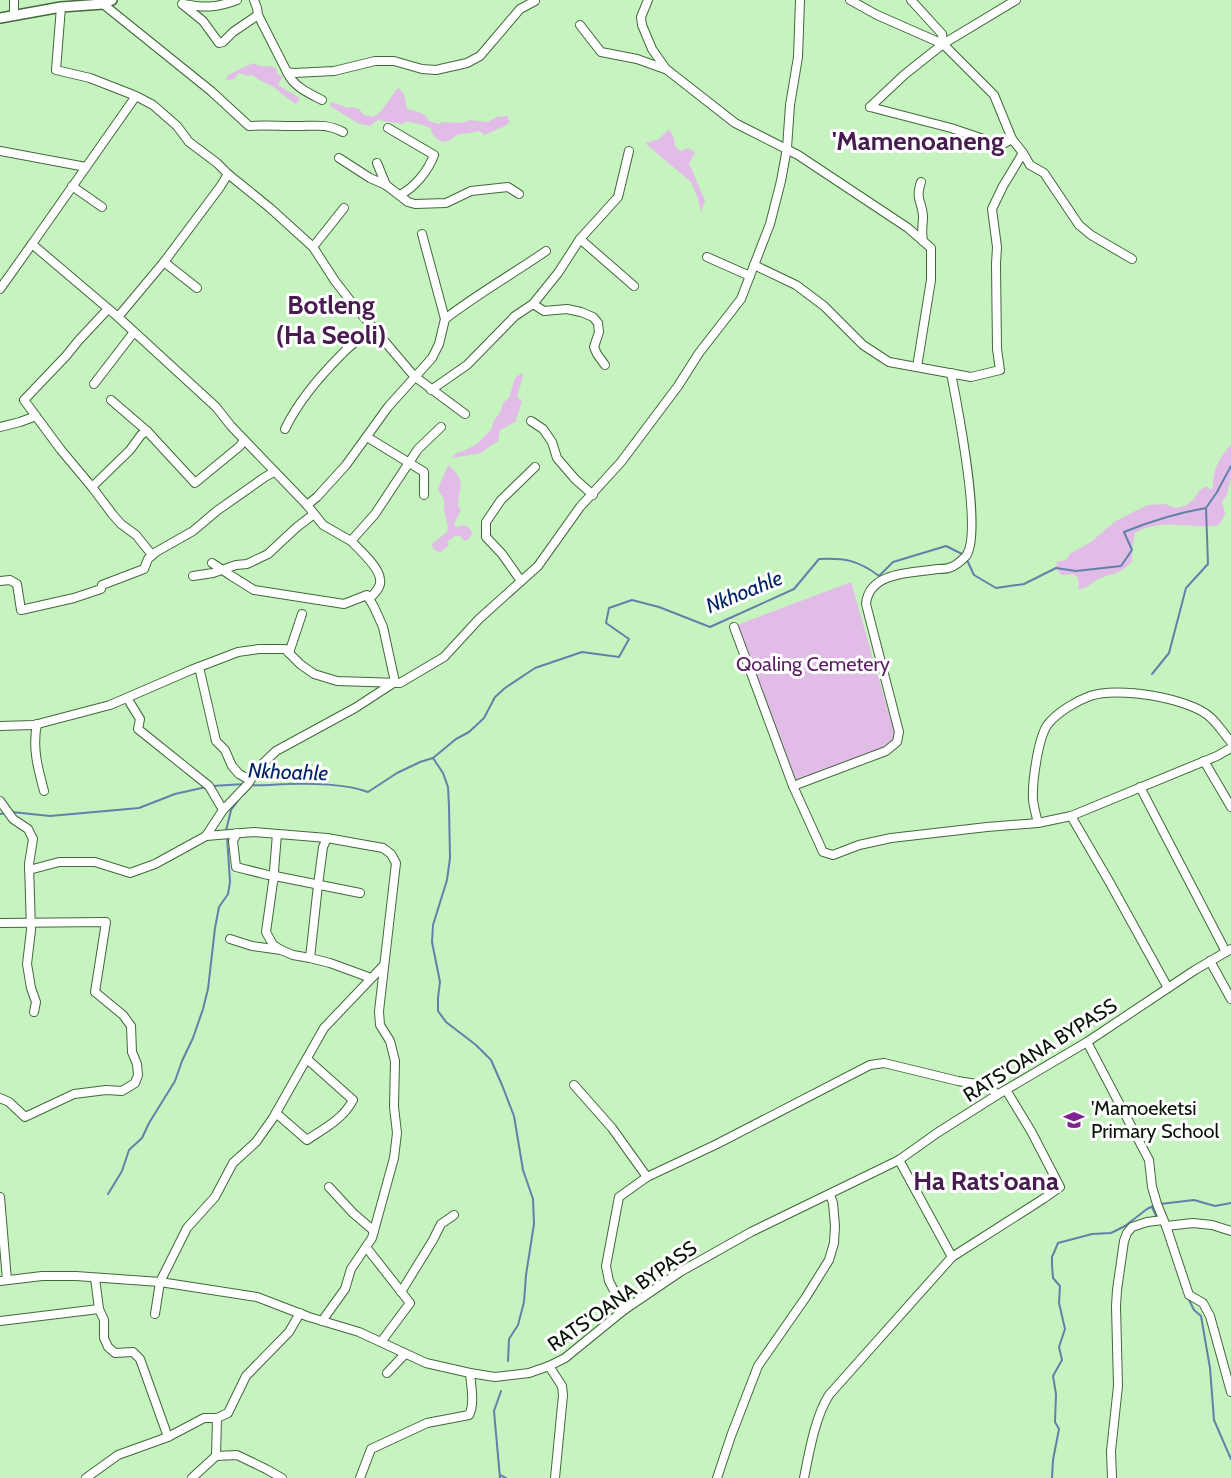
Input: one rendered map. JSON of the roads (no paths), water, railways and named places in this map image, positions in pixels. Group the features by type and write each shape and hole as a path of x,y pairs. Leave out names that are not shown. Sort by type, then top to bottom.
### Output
{"main road":[{"path":"0,18 61,7 108,2"}],"street":[{"path":"14,0 14,15"},
{"path":"237,0 204,8 182,4 203,21 219,43 258,15"},
{"path":"254,0 258,8 258,15 290,80 322,100"},
{"path":"648,0 641,17 642,25 652,49 666,69 735,123 787,148 908,228 932,248 931,280 917,367"},
{"path":"0,726 37,724 110,705 238,652 285,649 314,674 337,681 400,682 444,657 479,619 538,566 580,507 621,462 662,409 699,352 741,298 770,224 781,181 798,57 800,0"},
{"path":"850,0 877,15 943,44 994,94 1012,139 1030,165 1044,173 1079,225 1091,235 1132,259"},
{"path":"911,0 942,34 943,44"},
{"path":"1012,139 1001,145 951,128 870,107 904,75 943,44 1016,0"},
{"path":"287,72 334,71 375,61 394,61 422,69 436,70 467,63 480,56 520,9 535,1"},
{"path":"108,2 249,126 323,125 343,132"},
{"path":"61,7 56,70 90,78 153,105 177,126 189,142 217,163 313,247 335,280 414,376 465,414"},
{"path":"580,25 601,52 637,59 666,69"},
{"path":"0,290 136,96"},
{"path":"388,128 434,155 429,168 400,195"},
{"path":"0,151 86,167"},
{"path":"431,390 467,365 515,316 533,304 558,273 580,239 618,197 629,151"},
{"path":"754,265 796,285 824,306 863,345 889,362 971,377 1000,370 997,349 997,247 992,209 1023,153"},
{"path":"339,158 370,178 386,185 408,202 415,204 447,203 471,191 508,187 519,194"},
{"path":"377,163 386,185"},
{"path":"118,317 164,262 228,174"},
{"path":"921,182 917,194 923,216 921,231 923,241"},
{"path":"72,186 102,207"},
{"path":"313,247 344,208"},
{"path":"307,505 317,498 346,465 388,407 432,357 439,344 445,319 422,234"},
{"path":"580,239 634,286"},
{"path":"32,244 118,317 216,407 244,441 307,505 323,525 359,548 374,566 380,578 380,585 369,599"},
{"path":"445,319 546,251"},
{"path":"707,257 750,276"},
{"path":"164,262 197,288"},
{"path":"533,304 544,310 567,309 594,317 598,323 599,332 594,347 605,365"},
{"path":"108,309 24,400 121,524 136,535 152,555"},
{"path":"285,429 304,399 327,370 373,328"},
{"path":"94,384 134,332"},
{"path":"793,786 886,751 897,741 899,732 866,604 867,597 873,586 890,576 952,567 966,556 970,548 971,512 966,452 951,373"},
{"path":"111,400 147,431 195,483 244,441"},
{"path":"0,427 36,416"},
{"path":"531,421 543,429 552,442 557,458 593,495"},
{"path":"351,541 375,514 408,462 424,442 441,427"},
{"path":"92,487 147,431"},
{"path":"367,437 424,472 424,495"},
{"path":"521,581 502,554 486,537 486,522 501,500 535,467"},
{"path":"0,581 10,580 17,584 21,610 102,589 102,585 144,569 152,555 193,531 218,510 274,472"},
{"path":"194,576 248,564 268,554 314,514"},
{"path":"212,563 254,590 344,604 367,595 383,627 395,682"},
{"path":"289,654 302,614"},
{"path":"734,627 793,786 823,852 833,855 859,845 891,838 1038,823 1071,816 1217,756 1231,748"},
{"path":"199,667 216,741 225,750 232,766 239,774 250,780"},
{"path":"206,836 223,810 257,769 276,751 355,708 395,682"},
{"path":"1038,823 1033,799 1038,748 1047,725 1064,710 1092,695 1122,692 1150,695 1189,705 1210,716 1231,742"},
{"path":"127,698 140,719 138,729 209,786 223,810"},
{"path":"37,724 35,753 44,791"},
{"path":"1204,761 1231,807"},
{"path":"1140,787 1228,950"},
{"path":"0,801 13,819 28,829 33,839 29,870 30,922 27,964 36,1002 34,1012"},
{"path":"1071,816 1168,988"},
{"path":"29,870 59,862 95,862 130,873 155,864 206,836 254,832 327,838 383,848 391,854 396,863 379,1011 380,1025 390,1041 394,1061 396,1133 394,1158 372,1238 351,1269 345,1288 322,1321"},
{"path":"237,833 232,841 236,867 360,894"},
{"path":"277,834 275,876 266,932 273,945 293,955 330,963 371,978"},
{"path":"310,958 323,847 327,838"},
{"path":"0,923 106,922 95,992 123,1015 131,1026 132,1052 137,1064 138,1075 135,1083 122,1091 106,1090 74,1094 26,1117 9,1102 0,1098"},
{"path":"230,939 252,946 281,950"},
{"name":"RATS'OANA BYPASS","path":"3,1280 42,1276 76,1276 160,1282 257,1297 359,1332 426,1363 470,1374 495,1377 529,1373 566,1358 624,1310 695,1263 751,1232 898,1160 997,1095 1087,1042 1228,950"},
{"path":"1210,961 1231,999"},
{"path":"155,1314 160,1282 187,1228 215,1197 233,1163 256,1142 276,1113 324,1028 384,965"},
{"path":"1087,1042 1149,1160 1152,1187 1190,1294 1203,1303 1227,1361 1231,1392"},
{"path":"276,1113 307,1140 347,1111 353,1100 307,1059"},
{"path":"624,1310 609,1281 606,1266 619,1197 647,1177 717,1144 870,1065 884,1063 989,1086 997,1095"},
{"path":"574,1084 612,1128 647,1177"},
{"path":"804,1478 819,1418 829,1395 952,1257 1060,1187 1031,1131 1006,1090"},
{"path":"898,1160 952,1257"},
{"path":"328,1187 374,1231"},
{"path":"717,1478 758,1366 829,1260 834,1244 835,1226 830,1195"},
{"path":"0,1197 3,1280"},
{"path":"401,1292 441,1224 454,1215"},
{"path":"1112,1478 1111,1450 1118,1386 1116,1306 1127,1233 1132,1227 1147,1222 1212,1225 1231,1231"},
{"path":"366,1247 410,1303 381,1342"},
{"path":"95,1278 99,1309 104,1320 104,1338 108,1347 115,1353 133,1352 140,1359 168,1437"},
{"path":"0,1321 99,1309"},
{"path":"86,1478 118,1455 168,1437 204,1418 218,1418 228,1413 246,1376 290,1332 300,1313"},
{"path":"387,1373 405,1354"},
{"path":"549,1366 562,1386 563,1395 556,1478"},
{"path":"360,1478 371,1449 427,1423 469,1415 472,1400 470,1374"},
{"path":"216,1456 215,1438 218,1418"},
{"path":"192,1478 216,1456 237,1455 282,1478"}],"waterway":[{"name":"Nkhoahle","path":"967,560 974,575 996,588 1024,584 1056,568 1076,571 1121,566 1132,550 1124,532 1164,518 1206,508 1231,466"},
{"path":"1152,674 1169,653 1186,588 1208,564 1206,508"},
{"name":"Nkhoahle","path":"251,785 329,785 368,792 397,773 433,758 456,739 469,732 484,718 495,697 535,668 582,652 619,657 629,639 606,623 609,608 632,600 659,607 710,627 794,589 819,559 851,561 879,576 893,562 946,546 964,555"},
{"path":"433,758 443,773 448,787 449,806 450,858 447,880 433,925 432,942 440,982 438,1011 446,1022 491,1060 514,1116 523,1170 533,1199 534,1224 524,1302 518,1325 509,1339 508,1361"},
{"name":"Nkhoahle","path":"212,786 245,784"},
{"path":"244,794 252,785"},
{"name":"Nkhoahle","path":"12,812 50,816 139,808 175,794 206,787"},
{"path":"226,831 231,810 240,798"},
{"name":"Nkhoahle","path":"0,814 7,813"},
{"path":"108,1194 122,1171 129,1150 142,1138 175,1081 203,1009 208,989 219,907 228,894 230,882 227,837"},
{"path":"1160,1204 1194,1200 1215,1206 1231,1203"},
{"path":"1052,1478 1059,1429 1055,1422 1056,1394 1053,1376 1062,1360 1059,1347 1065,1329 1059,1303 1060,1286 1053,1278 1052,1257 1058,1243 1092,1234 1111,1233 1155,1205"},
{"path":"1152,1207 1157,1218"},
{"path":"1188,1298 1194,1310 1201,1316 1210,1368 1214,1420 1231,1459"},
{"path":"500,1478 494,1411 501,1391"},
{"path":"500,1475 506,1478"}],"place":[{"name":"'Mamoeketsi Primary School","path":"1074,1120"}],"district":[{"name":"'Mamenoaneng","path":"918,141"},
{"name":"Botleng (Ha Seoli)","path":"331,320"},
{"name":"Ha Rats'oana","path":"986,1181"}],"park label":[{"name":"Qoaling Cemetery","path":"813,664"}]}
